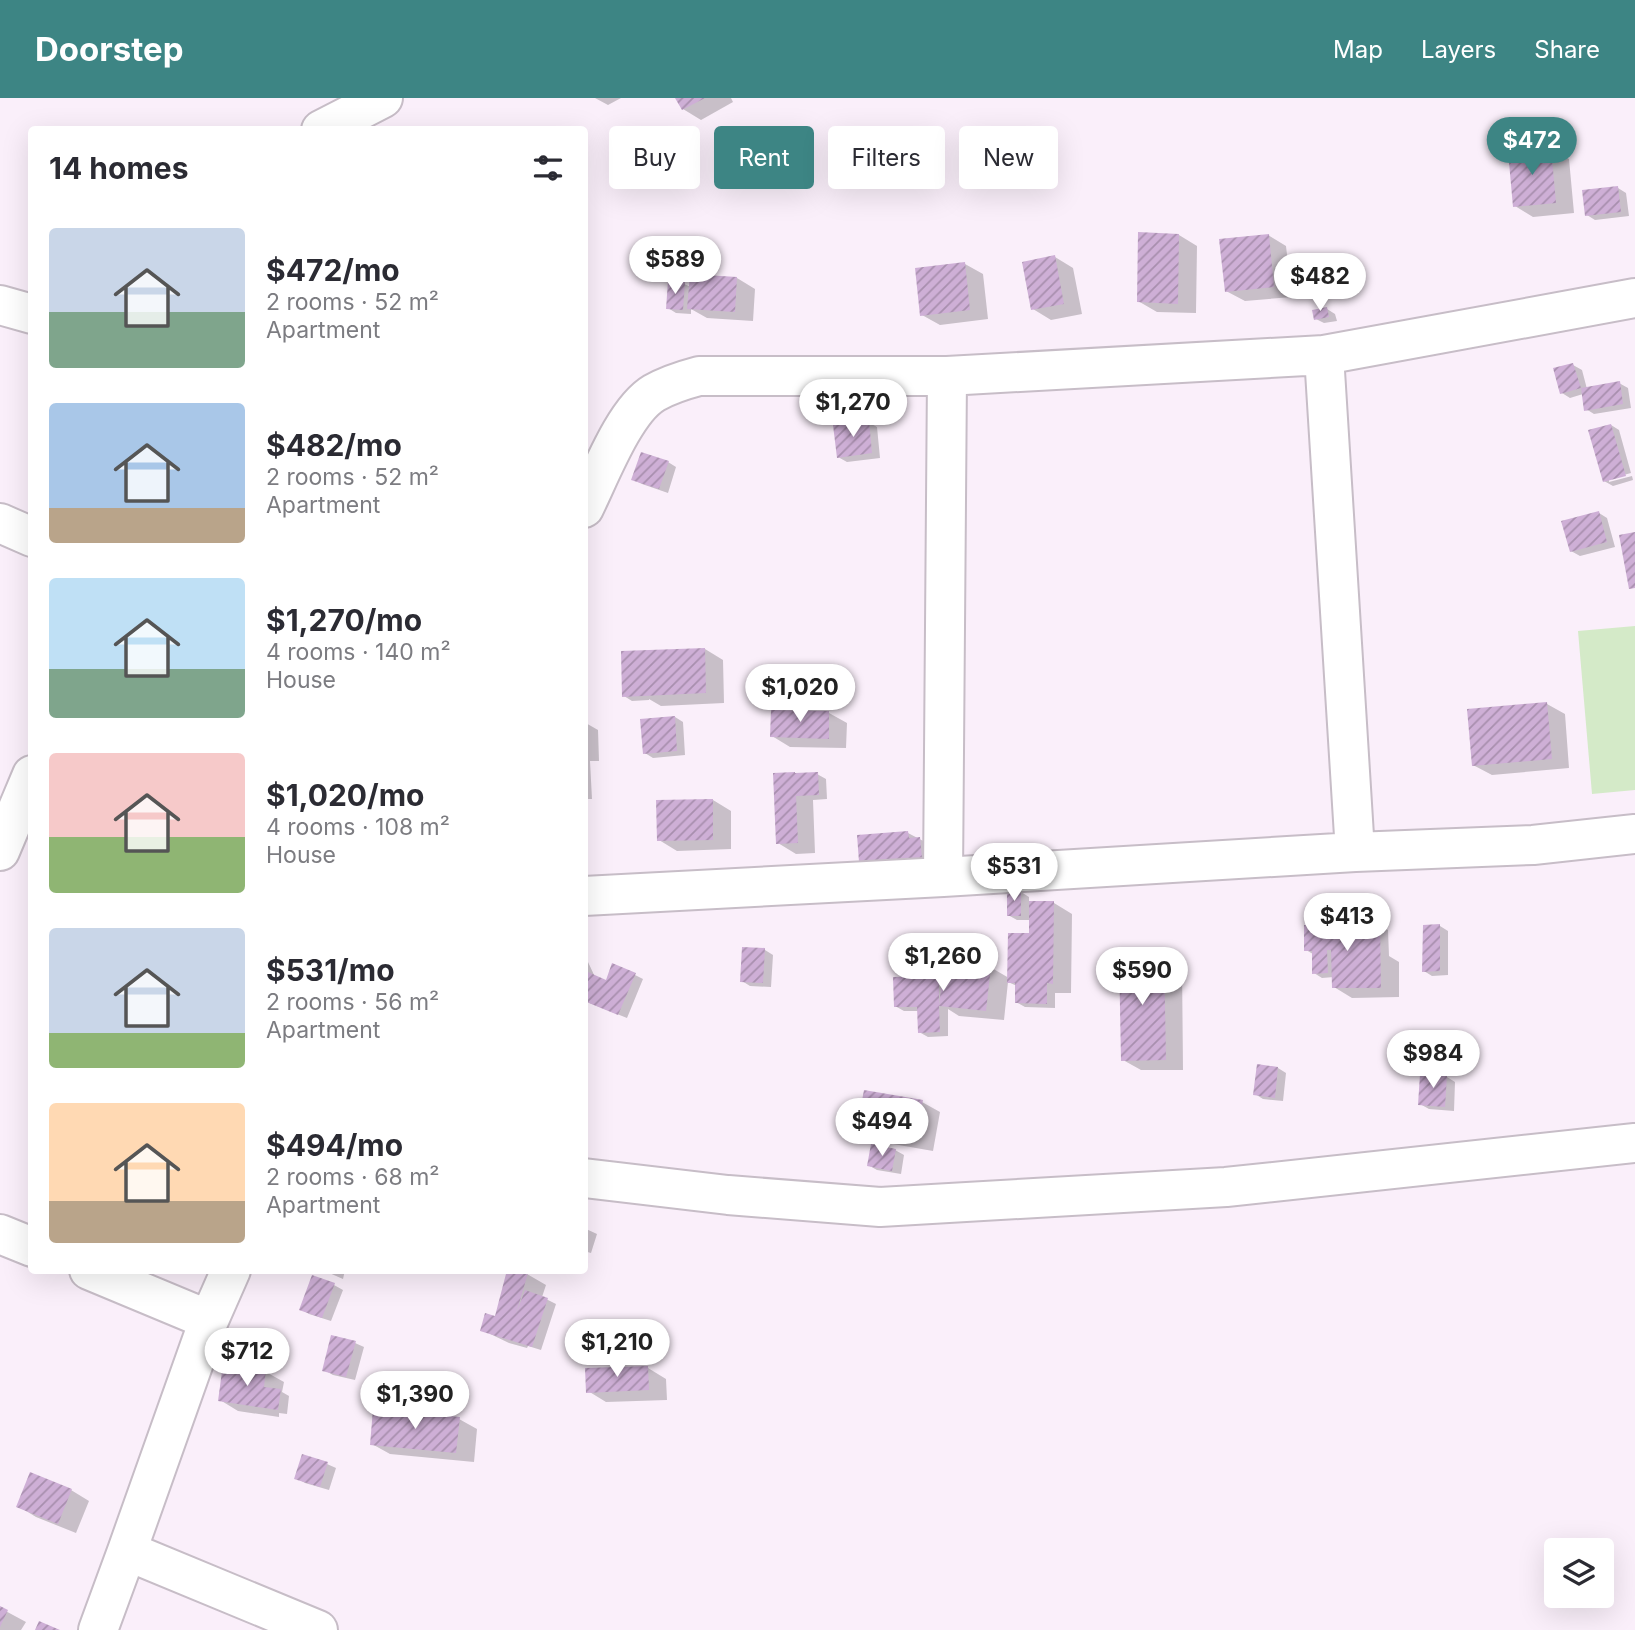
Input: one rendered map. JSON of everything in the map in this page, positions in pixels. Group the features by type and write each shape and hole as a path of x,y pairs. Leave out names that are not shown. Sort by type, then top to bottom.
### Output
{"street":[{"path":"329,126 383,98"},
{"path":"588,500 628,418 652,394 699,376 947,376 1324,355 1635,298"},
{"path":"0,305 28,313"},
{"path":"1324,355 1355,852"},
{"path":"943,877 947,376"},
{"path":"0,523 28,535"},
{"path":"0,851 28,784"},
{"path":"588,896 1355,852 1533,845 1635,834"},
{"path":"588,1178 728,1195 880,1207 1226,1187 1635,1143"},
{"path":"0,1234 28,1245"},
{"path":"99,1274 209,1320"},
{"path":"97,1630 209,1320 229,1274"},
{"path":"127,1551 318,1630"}],"green space":[{"path":"1635,626 1635,790 1592,794 1578,631"}],"building":[{"path":"675,98 705,98 682,110"},
{"path":"1551,147 1556,203 1513,207 1508,151"},
{"path":"1618,186 1621,212 1585,216 1582,190"},
{"path":"1138,232 1179,234 1178,304 1137,302"},
{"path":"1269,234 1274,287 1225,292 1219,239"},
{"path":"1055,255 1064,304 1031,310 1022,262"},
{"path":"965,262 970,310 920,316 915,268"},
{"path":"690,274 737,277 735,312 687,309"},
{"path":"668,281 685,282 683,310 666,309"},
{"path":"1327,307 1329,317 1314,320 1312,310"},
{"path":"1573,363 1581,388 1560,394 1553,368"},
{"path":"1620,381 1623,404 1584,411 1581,388"},
{"path":"869,420 872,453 837,458 833,425"},
{"path":"1611,424 1626,476 1603,482 1588,430"},
{"path":"641,452 669,461 659,489 631,480"},
{"path":"1599,511 1607,542 1570,552 1561,521"},
{"path":"1635,532 1635,588 1629,589 1619,535"},
{"path":"705,648 706,693 622,697 621,651"},
{"path":"1547,702 1552,759 1472,766 1467,709"},
{"path":"771,710 829,711 829,739 770,737"},
{"path":"675,716 677,751 643,754 640,719"},
{"path":"818,772 819,795 796,796 798,843 776,844 773,773"},
{"path":"713,799 713,840 657,841 656,800"},
{"path":"908,831 909,838 920,837 922,858 859,862 857,835"},
{"path":"1007,890 1021,890 1021,916 1007,916"},
{"path":"1029,901 1054,901 1053,984 1047,983 1047,1004 1015,1003 1015,983 1007,983 1008,933 1029,933"},
{"path":"1380,923 1381,988 1332,988 1331,950 1327,950 1328,973 1312,974 1312,951 1304,951 1304,925"},
{"path":"1440,924 1440,971 1422,972 1423,925"},
{"path":"742,947 765,948 763,983 740,982"},
{"path":"1164,953 1166,1060 1121,1061 1119,954"},
{"path":"944,961 991,966 986,1011 939,1006"},
{"path":"612,963 636,973 618,1015 588,1003 588,972 606,980"},
{"path":"939,976 940,1032 918,1033 917,1007 894,1007 893,977"},
{"path":"1257,1064 1278,1067 1275,1098 1253,1095"},
{"path":"1420,1074 1447,1075 1445,1107 1418,1105"},
{"path":"864,1090 923,1100 915,1142 856,1132"},
{"path":"871,1144 896,1149 892,1171 867,1166"},
{"path":"506,1274 528,1274 516,1314 525,1290 548,1298 532,1347 480,1331 485,1313 495,1316"},
{"path":"312,1275 335,1283 322,1318 299,1310"},
{"path":"331,1335 356,1341 346,1377 322,1371"},
{"path":"240,1337 268,1342 263,1364 236,1358"},
{"path":"223,1364 266,1370 264,1387 281,1389 278,1410 218,1401"},
{"path":"648,1366 649,1390 586,1393 585,1368"},
{"path":"373,1409 460,1417 456,1453 370,1445"},
{"path":"302,1454 328,1462 320,1487 294,1479"},
{"path":"30,1472 72,1489 58,1524 16,1507"},
{"path":"0,1606 8,1610 0,1627"},
{"path":"39,1621 60,1630 35,1630"}]}
